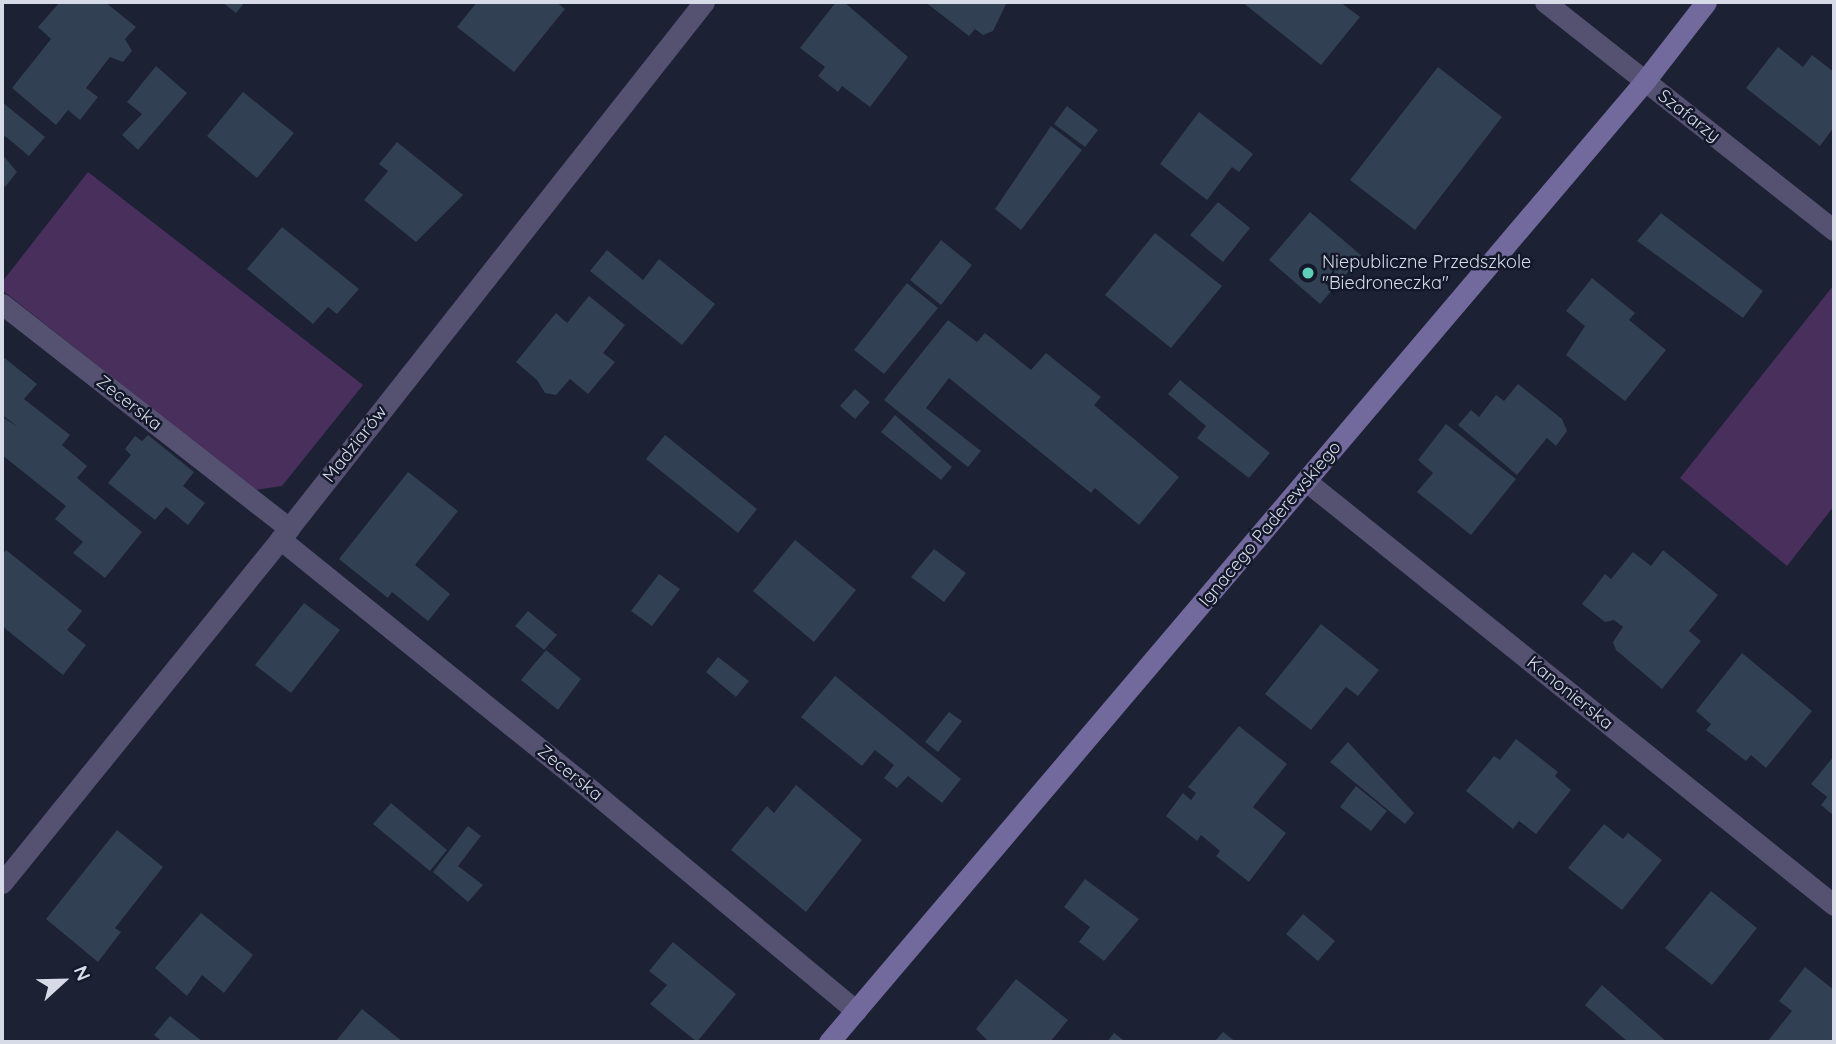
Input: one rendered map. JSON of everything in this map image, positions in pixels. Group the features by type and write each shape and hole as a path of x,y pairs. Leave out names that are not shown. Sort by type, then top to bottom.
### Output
{"street":[{"name":"Madziarów","path":"2,883 284,534 704,2"},
{"name":"Szafarzy","path":"1545,2 1834,230"},
{"name":"Ignacego Paderewskiego","path":"829,1042 1644,82 1706,2"},
{"name":"Zecerska","path":"2,304 284,534 856,1011"},
{"name":"Kanonierska","path":"1306,481 1834,905"}],"shaded area":[{"path":"88,172 363,385 282,486 255,490 2,290 2,282"},
{"path":"1833,286 1834,506 1787,566 1680,478"}],"building":[{"path":"60,2 105,2 136,27 125,39 132,51 123,62 110,57 86,88 98,97 80,120 68,110 56,125 12,88 51,39 38,27"},
{"path":"222,2 245,2 236,13"},
{"path":"477,2 556,2 565,9 514,72 457,27"},
{"path":"836,2 844,2 908,57 870,107 842,86 838,92 818,76 825,67 800,48"},
{"path":"925,2 1007,2 993,31 983,35 975,29 969,36"},
{"path":"1242,2 1340,2 1360,17 1321,65"},
{"path":"1778,47 1803,67 1812,55 1834,72 1834,127 1820,146 1746,88"},
{"path":"156,66 187,93 138,150 122,135 142,114 127,102"},
{"path":"1438,67 1502,117 1415,230 1350,180"},
{"path":"243,92 294,133 257,178 207,136"},
{"path":"2,102 45,137 29,156 5,136 2,140"},
{"path":"1067,106 1098,130 1085,147 1054,124"},
{"path":"1199,112 1253,154 1239,172 1232,167 1207,200 1160,164"},
{"path":"1051,126 1082,150 1021,230 995,209"},
{"path":"397,142 463,195 416,242 364,200 388,171 379,164"},
{"path":"2,154 17,172 5,187 2,184"},
{"path":"1218,202 1250,228 1223,262 1190,235"},
{"path":"1310,212 1362,256 1320,304 1269,260"},
{"path":"1661,213 1763,291 1743,318 1637,241"},
{"path":"282,227 359,289 337,314 328,307 313,324 247,269"},
{"path":"1155,233 1222,286 1171,348 1105,295"},
{"path":"941,240 972,265 941,305 910,280"},
{"path":"607,250 643,280 659,259 715,304 682,345 590,271"},
{"path":"1592,278 1635,313 1629,320 1666,350 1625,401 1566,355 1585,326 1566,311"},
{"path":"907,283 938,308 884,374 854,350"},
{"path":"589,296 625,325 603,353 615,362 588,394 570,379 556,395 545,393 537,380 516,362 556,313 567,323"},
{"path":"948,320 977,342 985,333 1031,370 1046,353 1101,397 1094,405 1179,477 1139,525 1095,488 1091,493 949,378 926,408 981,451 968,467 884,400"},
{"path":"2,356 37,384 24,399 70,435 62,445 87,466 77,478 142,532 105,578 73,553 83,542 55,519 66,506 2,455 2,417 18,427 2,415"},
{"path":"1180,380 1270,453 1249,478 1197,438 1206,426 1168,394"},
{"path":"1518,384 1562,419 1567,431 1556,446 1547,438 1517,475 1458,425 1471,410 1479,417 1496,395 1504,401"},
{"path":"855,389 870,402 855,419 840,406"},
{"path":"895,415 952,467 941,480 881,432"},
{"path":"1446,424 1516,479 1471,535 1417,492 1433,473 1418,460"},
{"path":"148,435 194,472 183,486 205,503 188,525 166,507 155,520 108,483 131,455 125,449 135,436 142,441"},
{"path":"665,435 757,509 738,533 646,459"},
{"path":"408,472 458,511 415,565 450,594 428,621 392,592 388,598 339,559"},
{"path":"795,540 856,590 814,642 753,591"},
{"path":"934,549 966,573 944,602 911,577"},
{"path":"6,550 82,611 67,630 86,645 63,675 2,626 2,555"},
{"path":"1663,550 1718,595 1689,631 1701,641 1662,689 1616,650 1613,642 1623,627 1614,620 1605,622 1582,604 1605,574 1611,579 1633,552 1651,566"},
{"path":"659,574 680,589 652,626 631,611"},
{"path":"304,603 340,630 291,693 255,665"},
{"path":"528,611 557,635 544,650 515,626"},
{"path":"1321,624 1379,670 1358,696 1346,687 1311,730 1265,694"},
{"path":"546,650 581,679 558,710 521,680"},
{"path":"1742,653 1812,711 1766,768 1751,755 1746,761 1706,730 1711,724 1696,711"},
{"path":"718,657 749,681 736,697 706,672"},
{"path":"835,676 961,779 942,803 908,776 897,788 884,778 894,765 875,750 862,766 801,717"},
{"path":"949,712 962,721 938,752 925,742"},
{"path":"1239,726 1287,764 1253,807 1286,833 1249,882 1216,856 1220,851 1201,835 1197,841 1166,816 1183,793 1191,800 1196,793 1188,787"},
{"path":"1516,739 1558,772 1555,776 1571,790 1536,834 1519,821 1513,829 1466,791 1494,756 1500,760"},
{"path":"1348,742 1414,813 1405,824 1330,762"},
{"path":"1834,756 1834,816 1821,805 1827,797 1811,784"},
{"path":"796,785 862,840 806,912 731,850 767,806 774,813"},
{"path":"1356,786 1387,811 1371,831 1340,807"},
{"path":"391,803 447,850 430,871 373,824"},
{"path":"1604,824 1623,839 1628,833 1662,860 1622,910 1568,868"},
{"path":"468,826 481,836 458,866 483,885 468,902 433,872"},
{"path":"117,830 163,867 115,928 121,932 98,962 46,919"},
{"path":"1085,879 1139,919 1104,961 1079,942 1090,927 1064,907"},
{"path":"1711,891 1757,928 1712,985 1665,948"},
{"path":"201,913 253,955 224,993 202,975 187,996 155,968"},
{"path":"1303,914 1335,941 1318,961 1286,934"},
{"path":"673,942 736,994 697,1042 650,1004 667,985 649,971"},
{"path":"1805,967 1834,990 1834,1042 1767,1042 1792,1011 1779,1001"},
{"path":"1016,979 1068,1020 1050,1042 989,1042 976,1029"},
{"path":"1602,985 1667,1042 1628,1042 1585,1005"},
{"path":"362,1009 403,1042 335,1042"},
{"path":"170,1016 203,1042 163,1042 154,1035"},
{"path":"1223,1032 1236,1042 1214,1042"},
{"path":"1114,1033 1126,1042 1107,1042"}],"place":[{"name":"Niepubliczne Przedszkole \"Biedroneczka\"","path":"1308,273"}]}
